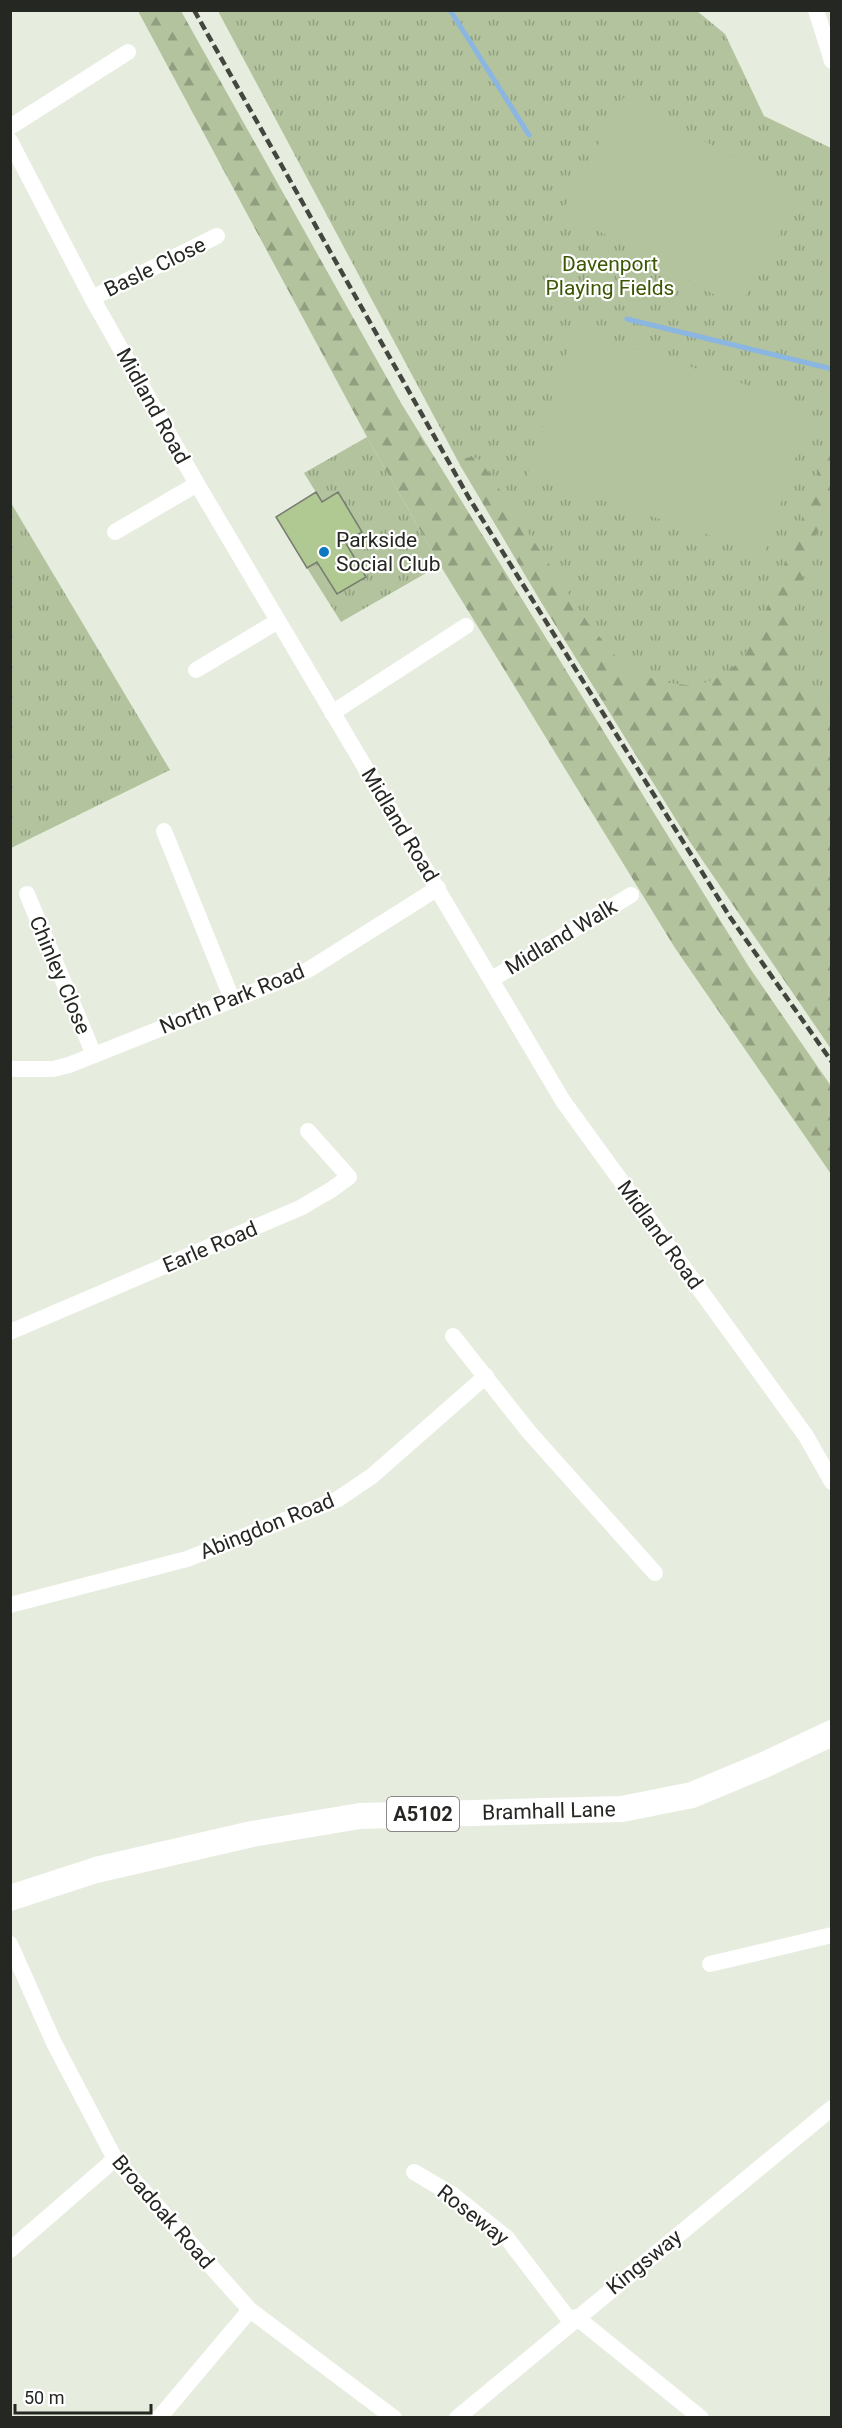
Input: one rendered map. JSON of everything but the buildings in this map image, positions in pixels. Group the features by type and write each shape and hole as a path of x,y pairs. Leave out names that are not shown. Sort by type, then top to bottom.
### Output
{"main road":[{"name":"Bramhall Lane","path":"10,1898 118,1864 252,1834 360,1816 622,1809 692,1795 764,1765 831,1733"}],"street":[{"path":"816,10 831,61"},
{"path":"10,127 128,52"},
{"name":"Midland Road","path":"10,141 92,298 197,484 563,1101 806,1436 831,1482"},
{"name":"Basle Close","path":"92,298 217,236"},
{"path":"115,532 197,484"},
{"path":"196,670 278,621"},
{"path":"332,713 466,626"},
{"path":"164,831 232,999"},
{"name":"North Park Road","path":"10,1069 53,1069 308,970 438,888"},
{"name":"Chinley Close","path":"27,894 94,1055"},
{"name":"Midland Walk","path":"492,979 631,895"},
{"name":"Earle Road","path":"10,1332 300,1208 331,1190 349,1177 308,1131"},
{"path":"453,1335 529,1432 655,1573"},
{"name":"Abingdon Road","path":"10,1605 187,1559 338,1499 372,1476 486,1376"},
{"path":"710,1964 831,1935"},
{"name":"Broadoak Road","path":"10,1944 54,2043 115,2159 250,2310 394,2418"},
{"name":"Kingsway","path":"457,2418 831,2108"},
{"path":"10,2250 115,2159"},
{"name":"Roseway","path":"414,2172 453,2195 507,2238 574,2320 701,2418"},
{"path":"159,2418 250,2310"}],"green space":[{"path":"138,11 181,11 401,403 749,967 831,1086 831,1174 675,948 440,565 367,437"},
{"name":"Davenport Playing Fields","path":"218,11 697,11 725,34 764,116 831,148 831,1013 460,465"},
{"path":"624,97 801,194 739,308 562,211"},
{"path":"574,329 812,406 765,553 527,476"},
{"path":"831,435 831,487 798,594 787,641 790,662 798,681 815,695 831,702 831,1049 688,839 541,602 460,465 465,458 472,457 480,460 588,623 629,672 669,683 696,686 717,678 739,663 753,641 789,556"},
{"path":"367,437 440,565 341,622 307,568 317,562 337,594 366,577 345,542 362,532 338,493 322,502 304,473"},
{"path":"10,503 170,770 11,848"}],"waterway":[{"path":"450,10 529,135"},
{"path":"627,319 832,369"}],"railway":[{"path":"194,10 469,498 730,917 832,1062"}],"place":[{"name":"Parkside Social Club","path":"324,552"}]}
